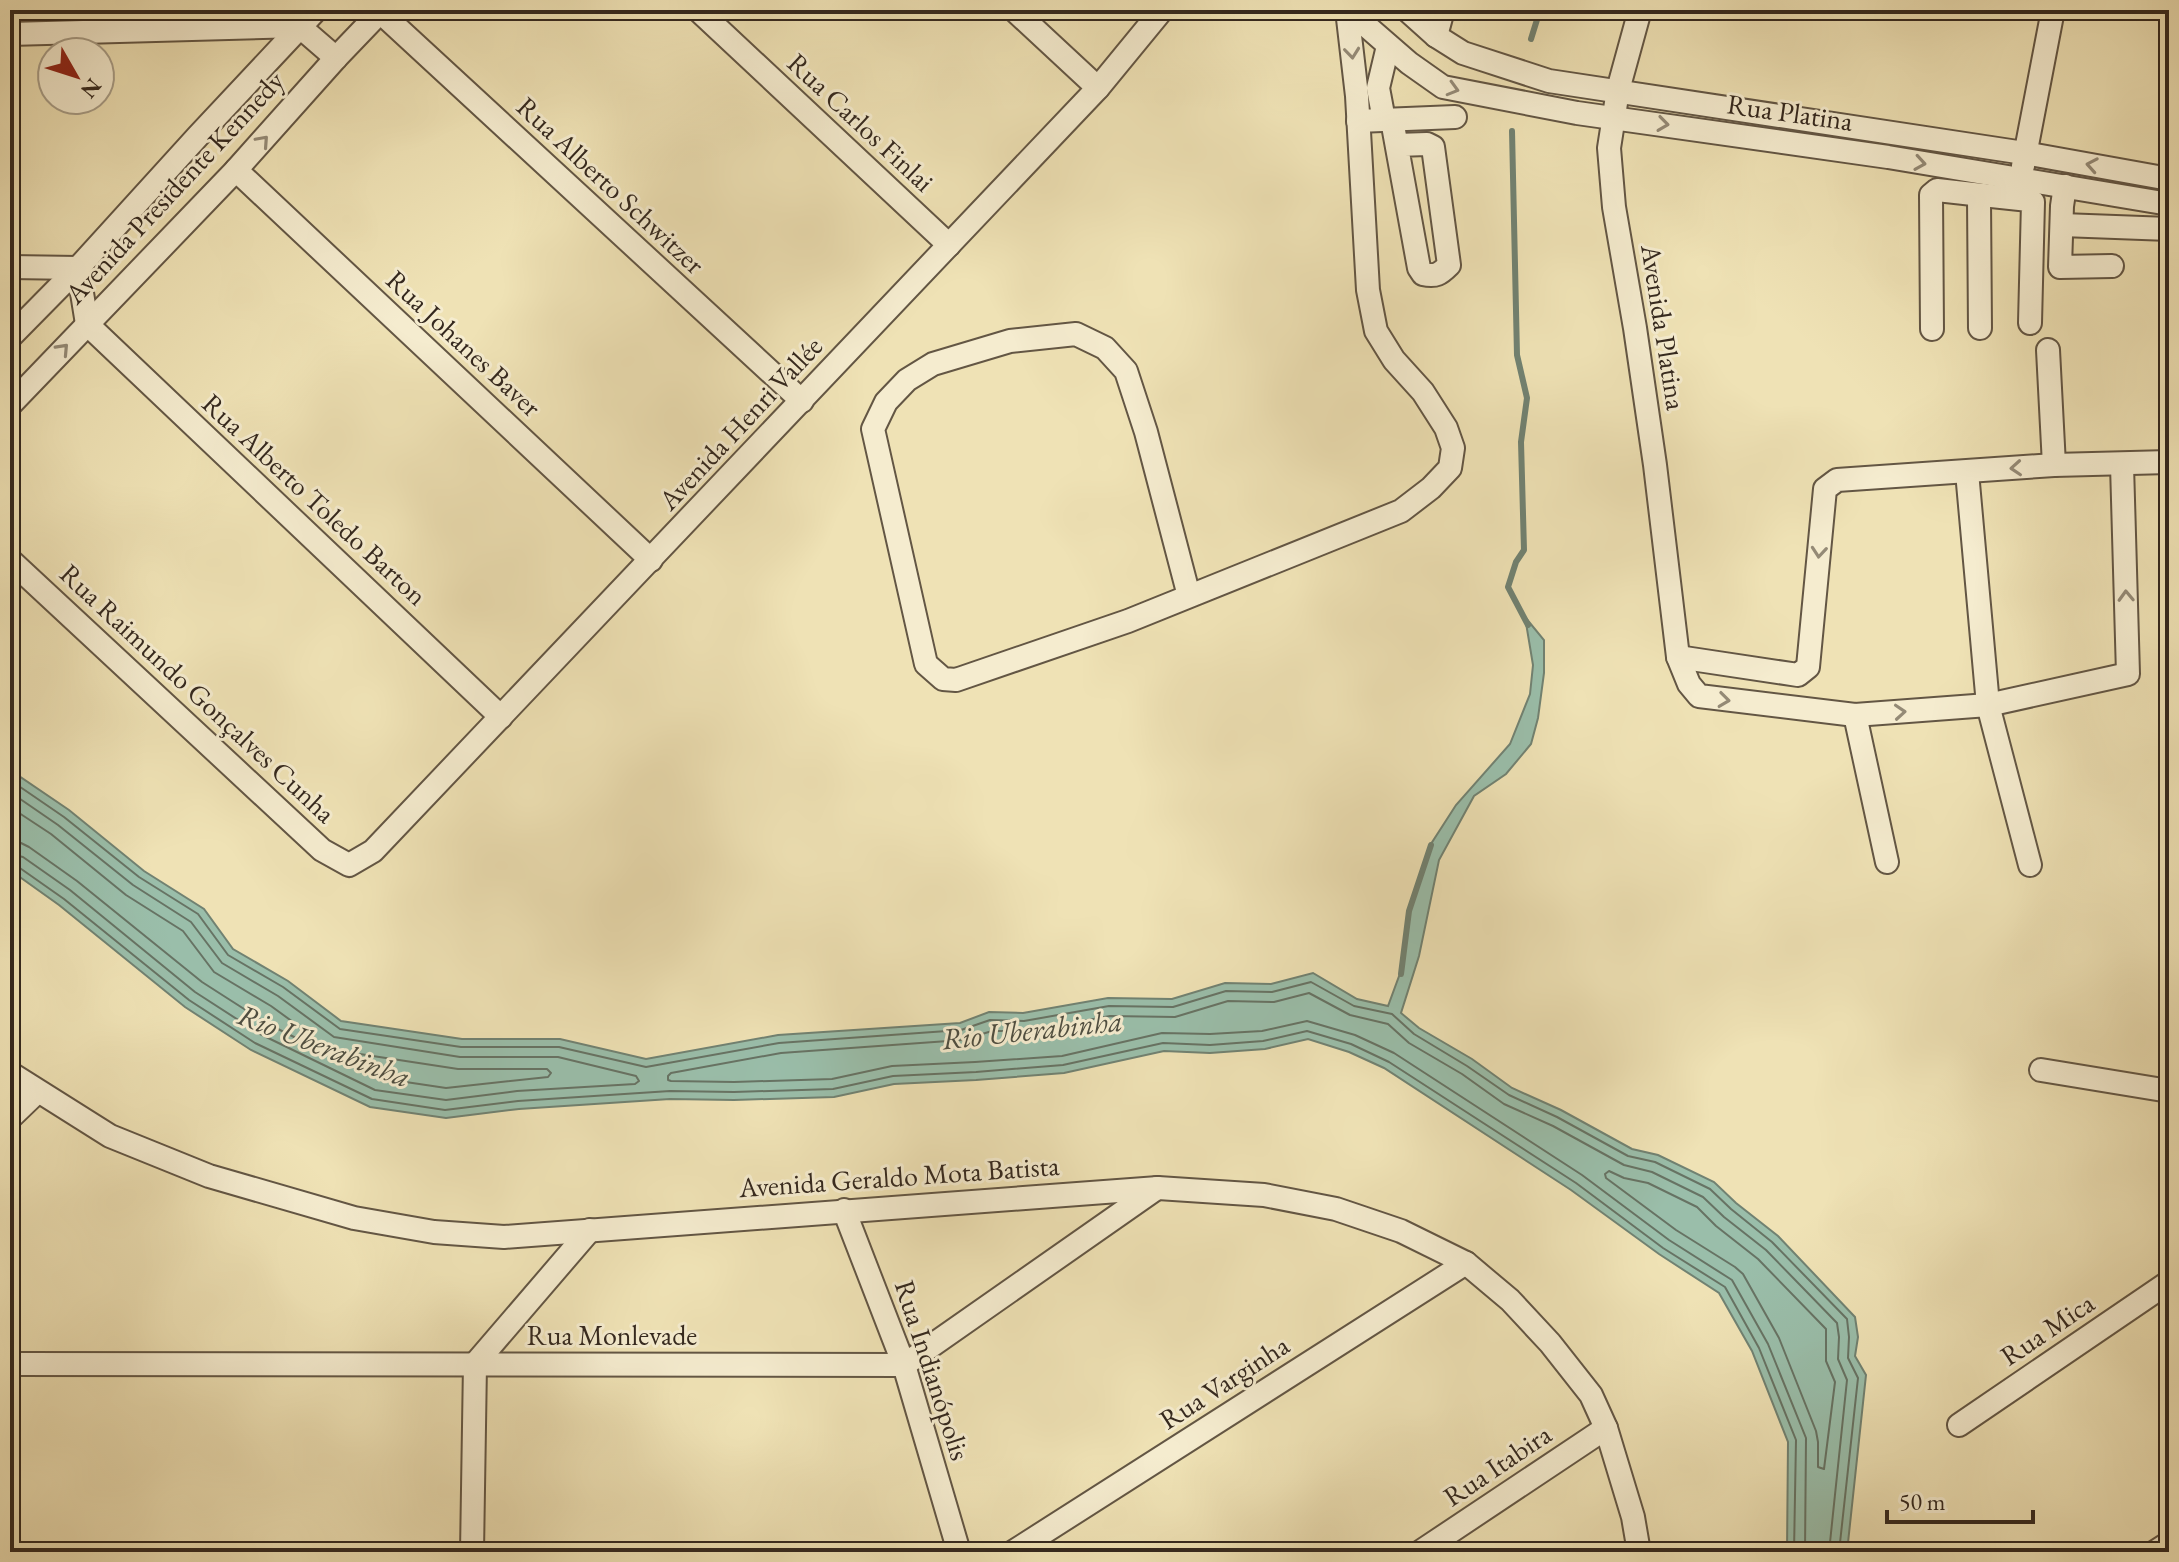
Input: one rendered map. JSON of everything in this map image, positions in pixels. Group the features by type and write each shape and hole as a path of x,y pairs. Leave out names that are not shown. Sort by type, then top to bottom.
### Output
{"street":[{"name":"Avenida Presidente Kennedy","path":"10,337 78,268 316,10"},
{"name":"Rua Carlos Finlai","path":"698,10 949,245"},
{"path":"1014,10 1098,88"},
{"name":"Avenida Henri Vallée","path":"349,865 373,851 651,560 1098,88 1162,10"},
{"path":"1189,596 1146,432 1126,371 1105,348 1076,334 1010,341 933,364 907,380 886,402 873,429 920,643 926,664 943,679 956,680 1128,621 1401,511 1431,488 1450,468 1453,448 1446,428 1423,392 1394,360 1376,331 1368,290 1348,10"},
{"name":"Rua Platina","path":"1348,10 1388,46 1443,87 1577,113 2169,204"},
{"name":"Rua Platina","path":"1407,10 1436,36 1463,53 1549,81 2024,153 2169,179"},
{"path":"1436,36 1443,10"},
{"name":"Avenida Platina","path":"1640,10 1618,90 1609,148 1614,207 1655,465 1678,657"},
{"path":"2021,179 2053,10"},
{"name":"Avenida Presidente Kennedy","path":"10,405 236,170 380,11"},
{"name":"Rua Alberto Schwitzer","path":"380,11 802,401"},
{"path":"10,34 299,26 336,58"},
{"path":"1388,46 1378,88 1397,145 1419,268 1423,274 1440,274 1449,265 1433,147 1427,144 1397,145"},
{"path":"1358,121 1455,117"},
{"name":"Rua Johanes Baver","path":"236,170 651,560"},
{"path":"2060,267 2065,186"},
{"path":"1932,329 1931,195 1937,190 2033,202 2030,323"},
{"path":"1980,328 1979,199 1982,195"},
{"path":"2062,225 2169,229"},
{"path":"2032,267 2112,266"},
{"path":"10,267 78,268 87,324"},
{"name":"Rua Alberto Toledo Barton","path":"87,324 501,717"},
{"path":"2048,350 2054,465"},
{"path":"1678,657 1798,675 1808,667 1825,489 1837,480 2054,465 2169,462"},
{"path":"1678,657 1689,684 1699,696 1855,715 1988,705 2128,674 2122,465"},
{"path":"1967,472 1988,705 2030,865"},
{"name":"Rua Raimundo Gonçalves Cunha","path":"10,560 322,850 349,865"},
{"path":"1855,715 1887,862"},
{"path":"2041,1070 2169,1091"},
{"name":"Avenida Geraldo Mota Batista","path":"10,1073 110,1136 194,1170 354,1218 434,1232 504,1237 1158,1188 1264,1195 1336,1209 1401,1231 1466,1263 1510,1300 1550,1343 1591,1395 1606,1428 1633,1517 1639,1552"},
{"path":"10,1118 37,1092"},
{"path":"904,1365 1158,1188"},
{"name":"Rua Indianópolis","path":"844,1210 904,1365 959,1552"},
{"path":"472,1552 475,1364 590,1230"},
{"name":"Rua Varginha","path":"1013,1552 1466,1263"},
{"name":"Rua Mica","path":"1959,1425 2169,1282"},
{"name":"Rua Monlevade","path":"10,1364 904,1365"},
{"name":"Rua Itabira","path":"1420,1552 1606,1428"},
{"path":"2155,1552 2169,1543"}],"water":[{"name":"Rio Uberabinha","path":"1525,617 1544,640 1544,673 1531,744 1506,774 1474,796 1439,860 1419,956 1401,1013 1512,1088 1561,1110 1632,1149 1658,1155 1714,1182 1778,1236 1855,1317 1858,1337 1855,1356 1866,1375 1847,1552 1787,1552 1788,1442 1752,1351 1719,1293 1571,1190 1384,1068 1349,1052 1308,1039 1265,1049 1210,1053 1164,1051 1064,1073 894,1084 834,1097 670,1099 519,1109 446,1118 370,1107 251,1050 185,1007 59,905 10,870 10,770 69,810 144,871 204,909 233,949 288,981 341,1021 462,1039 560,1039 646,1059 778,1035 960,1023 989,1012 1023,1013 1108,998 1172,999 1225,983 1271,984 1313,973 1357,999 1388,1006 1402,968 1409,911 1429,847 1456,805 1510,744 1530,694 1533,665"}],"waterway":[{"path":"1531,39 1540,10"},
{"path":"1512,131 1517,355 1527,398 1521,442 1524,550 1516,562 1508,587 1528,625"},
{"path":"1401,974 1409,911 1431,845"}]}
